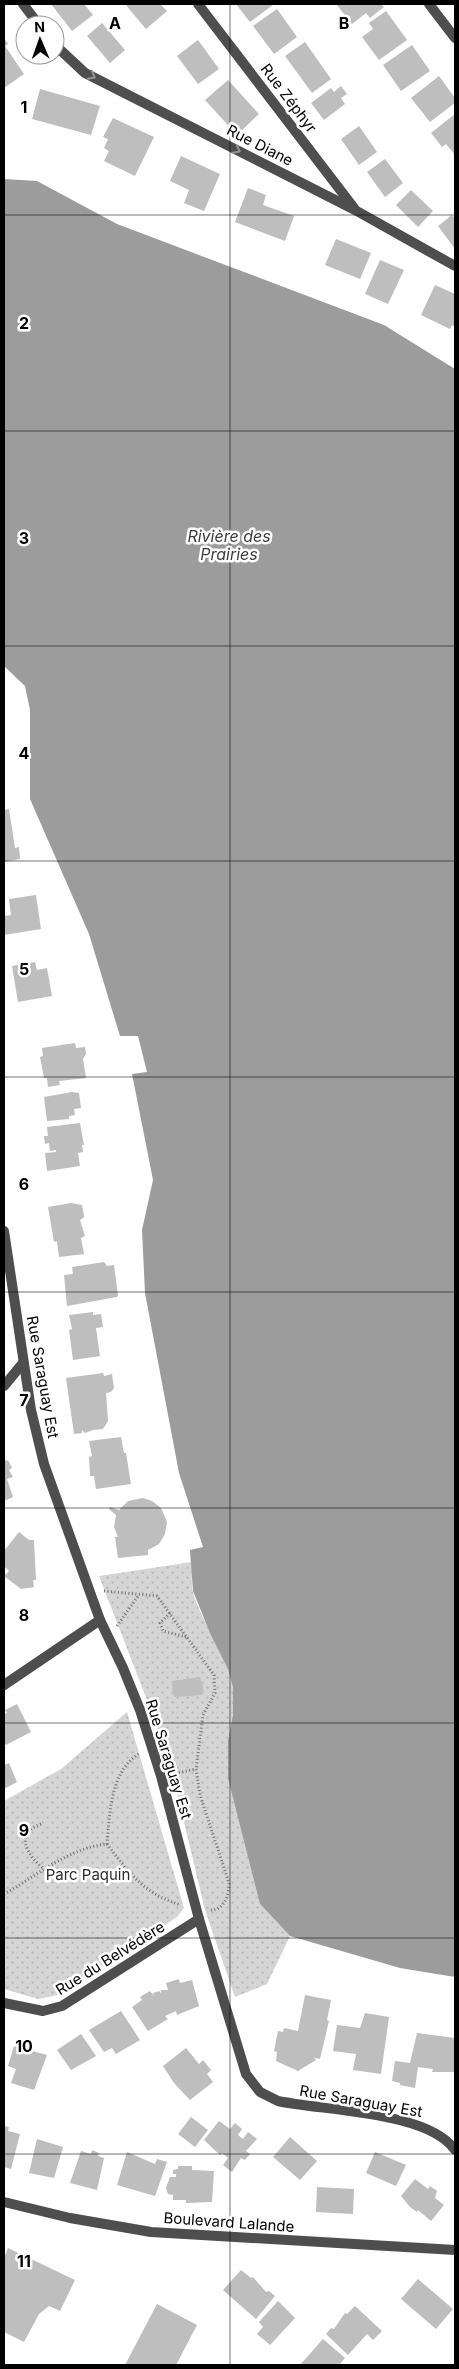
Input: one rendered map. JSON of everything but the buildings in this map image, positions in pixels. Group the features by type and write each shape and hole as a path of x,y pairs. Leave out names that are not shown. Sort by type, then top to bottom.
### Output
{"street":[{"path":"23,4 31,15"},
{"name":"Rue Zéphyr","path":"198,4 356,210"},
{"path":"429,4 455,38"},
{"name":"Rue Diane","path":"65,54 85,73 356,210 455,266"},
{"name":"Rue Saraguay Est","path":"4,1231 31,1410 44,1464 91,1590 100,1620 140,1710 161,1776 199,1919 240,2058 252,2084 260,2092 278,2101 413,2122 441,2135 455,2150"},
{"path":"4,1386 23,1363"},
{"path":"4,1685 100,1620"},
{"name":"Rue du Belvédère","path":"4,2003 43,2010 62,2006 199,1919"},
{"name":"Boulevard Lalande","path":"4,2202 70,2218 151,2232 455,2250"}],"path":[{"path":"91,1590 138,1596 153,1594 157,1596 214,1675 215,1694 208,1704 201,1724 196,1770 200,1795 229,1883 227,1896 218,1909 196,1908 171,1902 149,1892 129,1873 107,1844 114,1790 132,1758 151,1746"},
{"path":"109,1637 138,1596"},
{"path":"170,1613 160,1623 163,1631 186,1637"},
{"path":"161,1776 196,1770"},
{"path":"41,1824 31,1830 26,1841 29,1855 44,1869"},
{"path":"4,1894 76,1852 94,1845 107,1844"}],"green space":[{"path":"192,1562 193,1593 197,1605 226,1662 233,1686 234,1706 228,1740 260,1904 290,1936 267,1984 235,1997 205,1910 177,1793 157,1726 99,1576"},
{"name":"Parc Paquin","path":"127,1712 184,1908 177,1917 58,1995 38,1999 4,1989 4,1801 61,1769"}],"water":[{"name":"Rivière des Prairies","path":"4,179 37,181 117,224 384,325 455,369 455,1977 400,1968 290,1936 260,1904 228,1778 228,1740 233,1714 233,1687 228,1669 210,1633 193,1591 190,1550 203,1547 179,1473 145,1293 142,1230 153,1180 132,1074 147,1072 138,1036 120,1036 89,934 30,799 30,710 25,686 4,666"}]}
